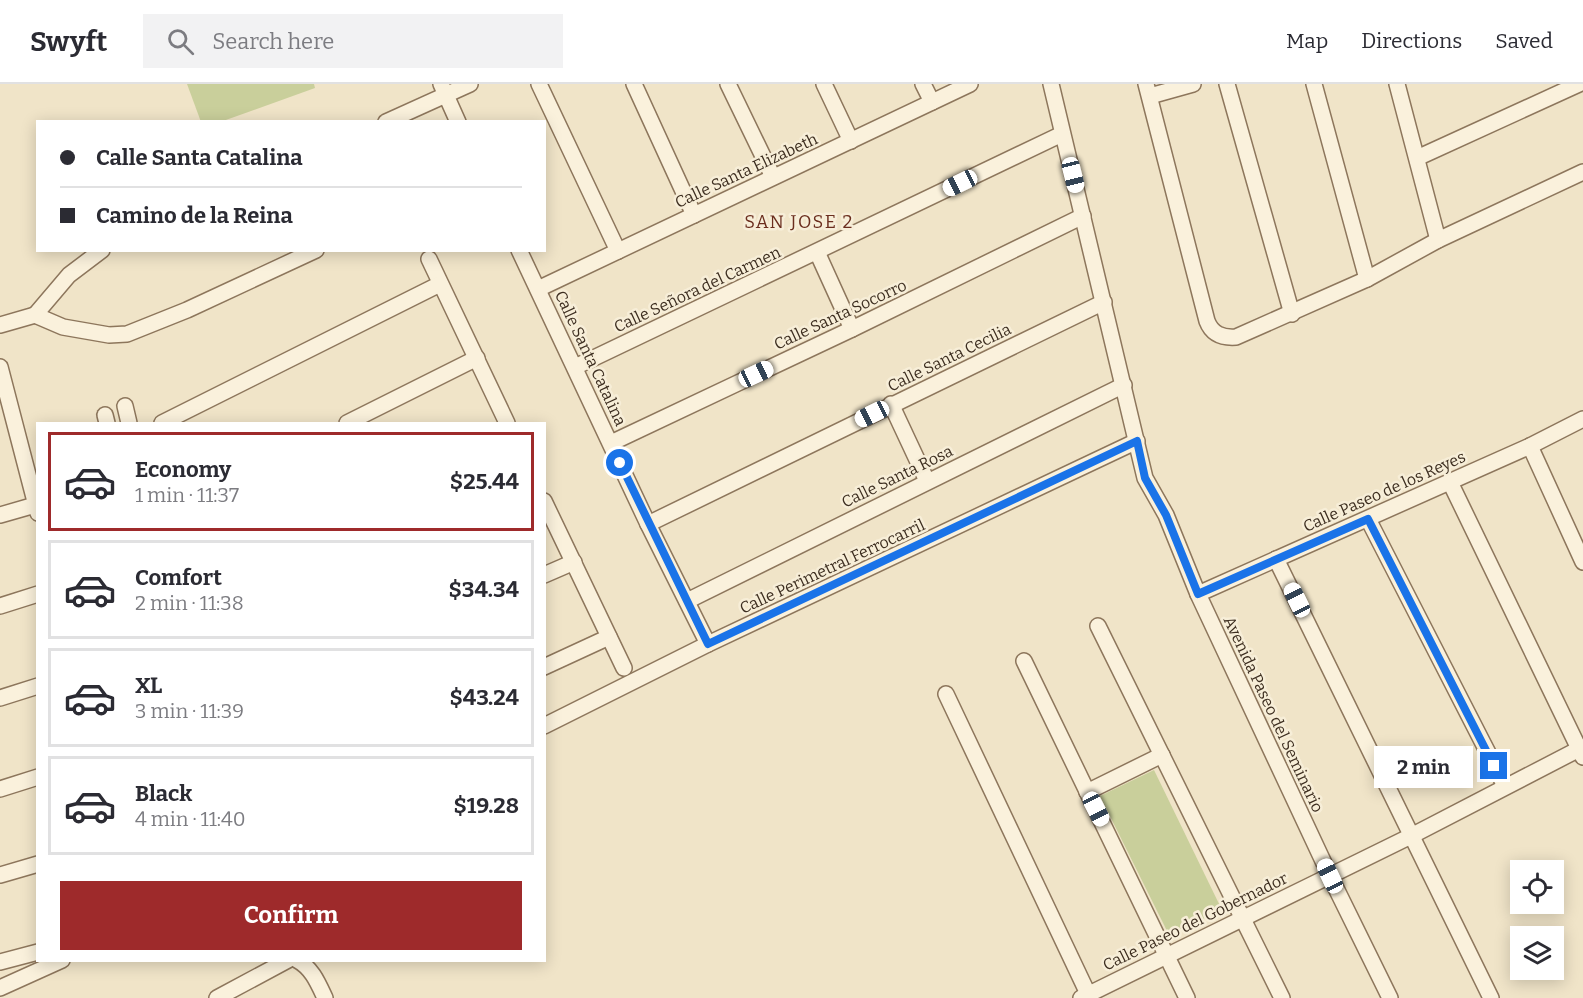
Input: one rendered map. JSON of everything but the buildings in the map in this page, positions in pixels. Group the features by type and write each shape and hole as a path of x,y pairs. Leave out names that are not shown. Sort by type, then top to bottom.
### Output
{"street":[{"path":"389,120 443,89 470,84"},
{"path":"539,84 618,251"},
{"path":"634,84 694,215"},
{"path":"728,84 773,177"},
{"path":"824,84 851,141"},
{"path":"923,84 932,102"},
{"name":"Calle Santa Elizabeth","path":"537,289 970,84"},
{"name":"Avenida Paseo del Seminario","path":"1051,84 1145,478 1166,515 1198,594 1330,876 1390,998"},
{"path":"1193,84 1148,90 1207,321 1210,329 1226,338 1236,337 1292,314 1367,279 1438,240 1583,172"},
{"path":"1227,84 1292,314"},
{"path":"1314,84 1367,279"},
{"path":"1397,84 1438,240"},
{"path":"1417,158 1579,84"},
{"path":"443,89 457,120"},
{"name":"Calle Señora del Carmen","path":"575,367 1062,134"},
{"name":"Calle Santa Socorro","path":"611,442 852,329 1083,216"},
{"path":"0,325 35,315 69,275 99,252"},
{"path":"35,315 63,327 109,335 127,334 188,310 312,252"},
{"name":"Calle Santa Catalina","path":"520,252 648,524 708,644"},
{"path":"817,252 852,329"},
{"path":"429,259 507,422"},
{"path":"164,422 440,284"},
{"name":"Calle Santa Cecilia","path":"648,524 1104,302"},
{"path":"348,422 477,358"},
{"path":"0,367 7,422 36,509 0,515"},
{"name":"Calle Santa Rosa","path":"687,602 1124,385"},
{"path":"891,404 927,481"},
{"path":"125,406 129,422"},
{"name":"Calle Paseo de los Reyes","path":"1198,594 1530,446 1583,419"},
{"name":"Calle Perimetral Ferrocarril","path":"546,725 708,644 1137,441"},
{"path":"1530,446 1583,562"},
{"path":"1450,482 1582,751"},
{"path":"546,505 624,668"},
{"path":"1368,519 1505,786"},
{"path":"1276,559 1491,998"},
{"path":"546,575 573,562"},
{"path":"0,606 36,595"},
{"path":"1098,626 1282,998"},
{"path":"546,666 609,637"},
{"path":"1024,661 1187,998"},
{"path":"0,698 36,687"},
{"path":"946,694 1086,997"},
{"name":"Calle Paseo del Gobernador","path":"1086,997 1166,955 1413,835 1505,786 1582,751"},
{"path":"1087,792 1162,755"},
{"path":"0,789 36,778"},
{"path":"0,875 36,865"},
{"path":"0,962 36,953"},
{"path":"0,988 58,962"},
{"path":"217,998 284,962"},
{"path":"300,962 315,977 325,998"}],"green space":[{"path":"187,84 314,84 315,88 226,120 200,120"},
{"path":"1154,770 1222,910 1169,935 1100,796"}],"district":[{"name":"SAN JOSE 2","path":"799,222"}],"route":[{"path":"620,463 708,644 1137,441 1145,478 1151,493 1166,515 1198,594 1368,519 1494,766"}]}
